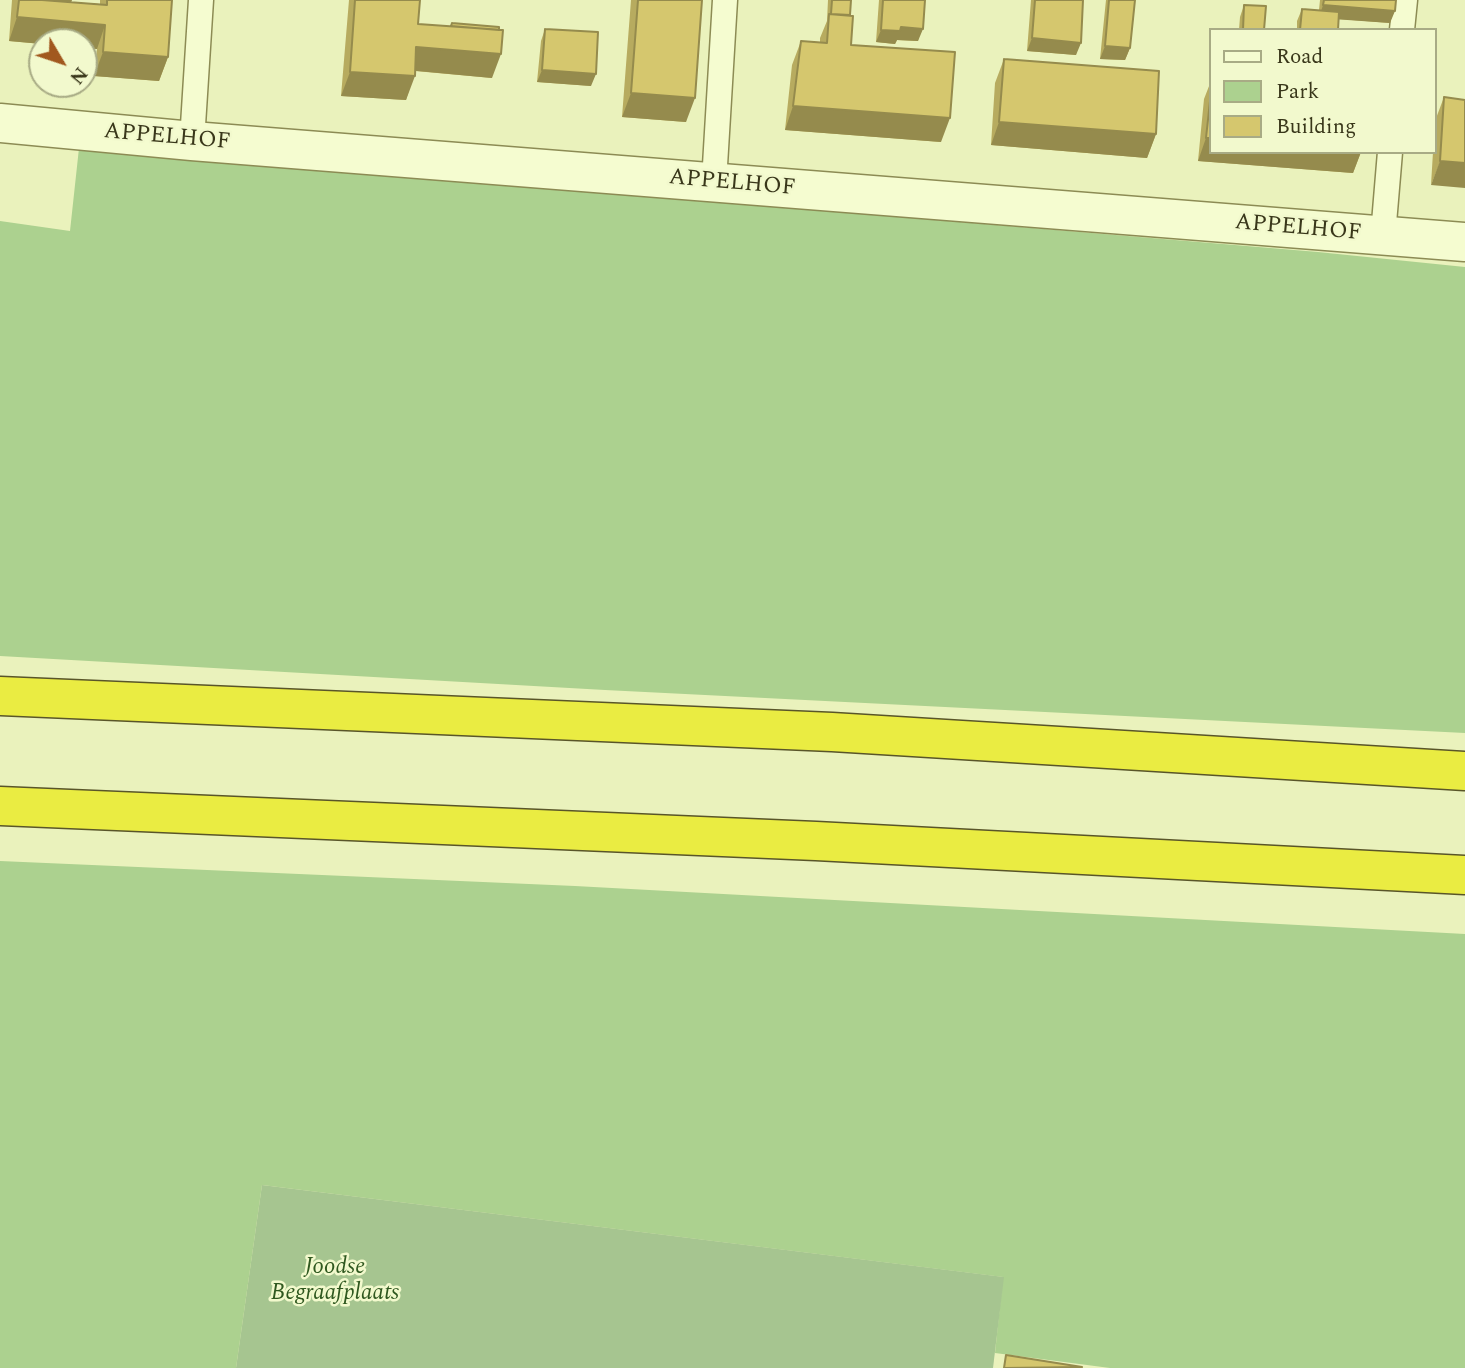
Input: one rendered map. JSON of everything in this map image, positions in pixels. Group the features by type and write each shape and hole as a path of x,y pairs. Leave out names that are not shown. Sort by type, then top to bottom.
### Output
{"highway":[{"path":"0,696 832,732 1465,771"},
{"path":"0,806 816,841 1465,875"}],"street":[{"name":"APPELHOF","path":"0,123 192,141 1465,242"}],"lane":[{"path":"192,141 201,0"},
{"path":"715,183 725,0"},
{"path":"1402,28 1405,0"},
{"path":"1383,235 1390,154"}],"green space":[{"path":"79,148 1318,252 1465,267 1465,733 605,690 0,656 0,221 70,231"},
{"path":"0,861 575,886 1465,934 1465,1368 1110,1368 995,1353 1003,1277 262,1185 236,1368 0,1368"},
{"name":"Joodse Begraafplaats","path":"262,1185 1004,1277 993,1368 236,1368"}],"building":[{"path":"19,0 107,5 107,0 172,0 168,57 103,52 105,25 17,17"},
{"path":"355,0 420,0 418,24 503,30 501,54 416,47 415,76 350,72"},
{"path":"638,0 702,0 695,98 631,93"},
{"path":"832,0 851,0 850,15 831,14"},
{"path":"883,0 925,0 923,29 901,27 900,31 881,30"},
{"path":"1035,0 1083,0 1081,43 1032,38"},
{"path":"1109,0 1135,0 1130,48 1105,46"},
{"path":"1324,0 1396,0 1395,11 1323,5"},
{"path":"1244,5 1266,6 1264,28 1243,28"},
{"path":"1302,9 1339,12 1338,28 1300,28"},
{"path":"829,14 853,16 851,45 955,52 950,118 793,106 801,41 827,43"},
{"path":"452,23 499,27 499,30 451,26"},
{"path":"545,29 598,32 596,74 542,70"},
{"path":"1004,59 1159,71 1156,134 999,122"},
{"path":"1444,97 1465,100 1465,163 1440,161"},
{"path":"1210,101 1210,138 1206,138"},
{"path":"1006,1355 1082,1367 1004,1368"}]}
